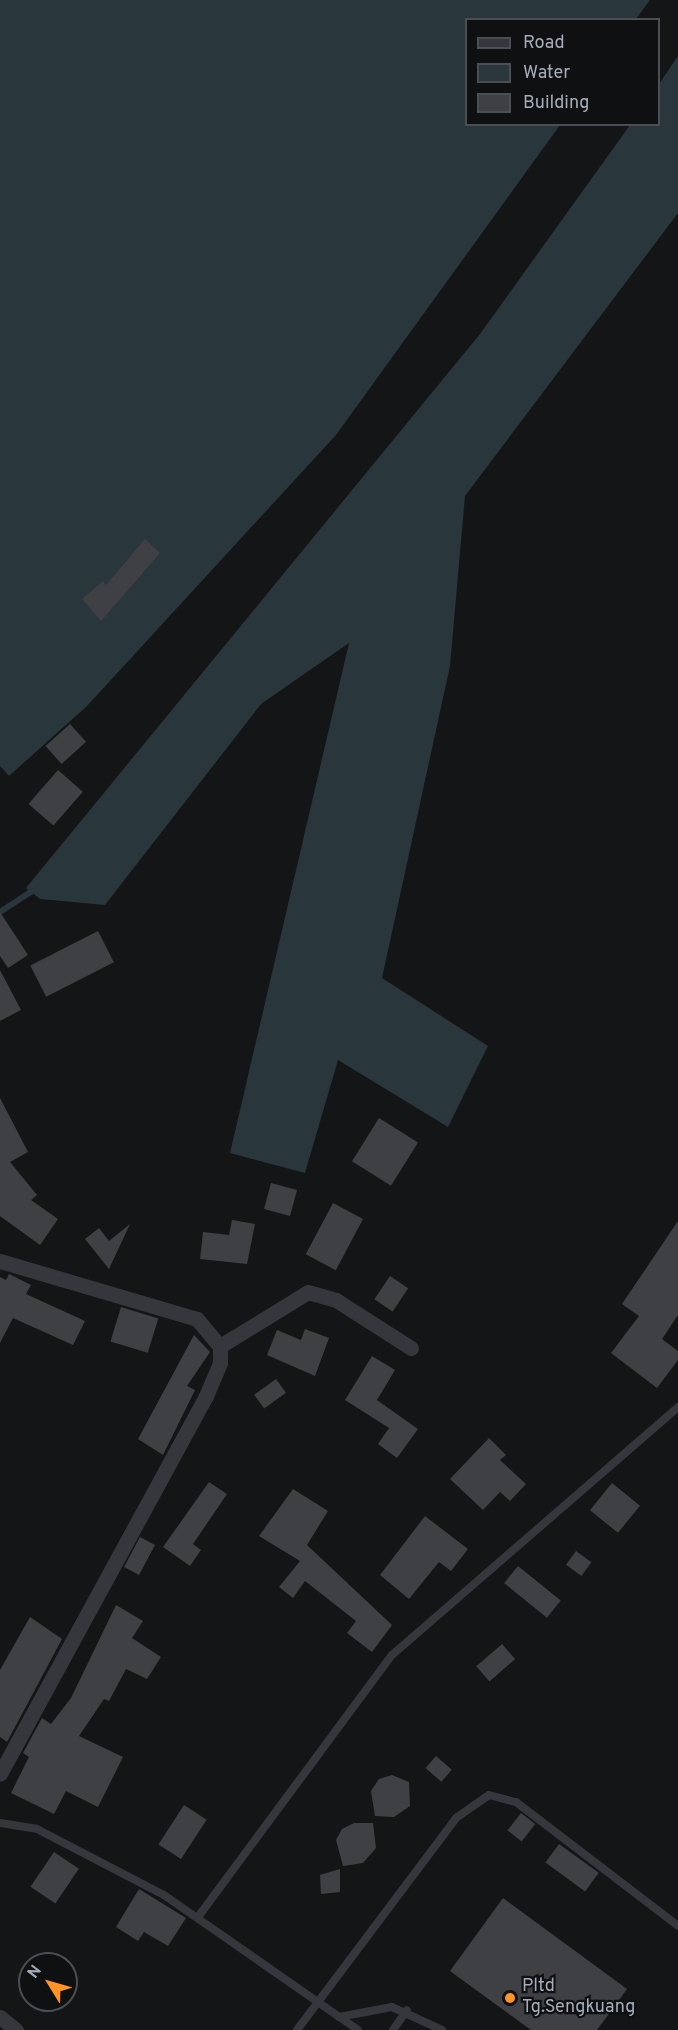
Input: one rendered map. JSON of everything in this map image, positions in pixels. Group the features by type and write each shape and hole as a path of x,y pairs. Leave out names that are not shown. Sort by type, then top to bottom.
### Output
{"street":[{"path":"0,1261 196,1319 220,1346"},
{"path":"0,1774 206,1396 220,1346 308,1292 336,1300 411,1348"},
{"path":"0,2017 16,2030"}],"lane":[{"path":"198,1917 392,1654 678,1407"},
{"path":"297,2030 456,1818 489,1795 516,1802 678,1926"},
{"path":"0,1823 37,1829 198,1917 358,2030"},
{"path":"339,2017 379,2008 407,2010 442,2030"},
{"path":"393,2030 407,2010"}],"water":[{"path":"0,0 650,0 637,18 465,18 465,126 559,126 336,435 87,706 9,776 0,766"},
{"path":"678,56 678,213 465,496 450,666 382,978 488,1046 448,1127 338,1060 305,1173 230,1153 349,643 261,704 105,905 40,899 26,888 480,334 629,126 660,126 660,83"}],"building":[{"path":"145,539 160,553 101,621 82,599 103,581 106,585"},
{"path":"70,724 86,742 62,764 45,746"},
{"path":"58,770 83,792 53,826 28,804"},
{"path":"0,912 28,955 8,968 0,956"},
{"path":"98,931 114,962 46,997 30,966"},
{"path":"0,970 21,1010 0,1021"},
{"path":"0,1098 28,1152 10,1162 37,1195 31,1200 58,1219 40,1245 0,1216"},
{"path":"379,1118 418,1142 391,1186 352,1161"},
{"path":"271,1183 297,1190 290,1216 264,1209"},
{"path":"333,1203 363,1219 336,1270 306,1254"},
{"path":"232,1220 255,1224 247,1264 200,1259 203,1232 229,1235"},
{"path":"678,1221 678,1315 662,1339 678,1351 678,1360 657,1388 611,1353 639,1316 622,1304"},
{"path":"130,1224 109,1269 85,1239 99,1228 109,1241"},
{"path":"9,1274 31,1285 26,1294 85,1321 73,1345 13,1318 0,1343 0,1277 6,1280"},
{"path":"390,1276 408,1288 393,1312 374,1299"},
{"path":"121,1307 158,1318 148,1353 110,1341"},
{"path":"305,1329 329,1338 315,1376 267,1355 277,1330 301,1340"},
{"path":"194,1335 210,1352 187,1386 195,1390 163,1455 138,1439"},
{"path":"372,1356 395,1370 377,1400 418,1429 397,1458 378,1444 389,1428 345,1400"},
{"path":"276,1379 286,1393 264,1409 254,1395"},
{"path":"489,1438 506,1455 500,1460 526,1484 510,1501 500,1492 483,1510 450,1479"},
{"path":"209,1482 227,1494 193,1544 201,1550 190,1566 163,1547"},
{"path":"612,1483 640,1506 618,1533 590,1510"},
{"path":"293,1489 328,1511 307,1545 392,1625 372,1652 347,1633 356,1621 305,1581 293,1598 279,1587 300,1561 259,1536"},
{"path":"425,1516 468,1549 451,1571 439,1562 409,1599 380,1575"},
{"path":"140,1537 155,1545 139,1575 124,1567"},
{"path":"576,1551 591,1562 581,1576 566,1565"},
{"path":"518,1566 561,1601 547,1618 504,1583"},
{"path":"116,1605 143,1621 132,1638 161,1657 147,1679 126,1669 109,1701 104,1699 79,1736 123,1757 98,1807 66,1791 54,1814 11,1793 29,1757 23,1753 42,1718 51,1724 71,1698"},
{"path":"30,1617 62,1639 7,1742 0,1737 0,1670"},
{"path":"502,1644 515,1659 489,1681 476,1666"},
{"path":"436,1756 452,1770 441,1782 426,1768"},
{"path":"392,1775 409,1782 410,1806 394,1817 375,1816 371,1791 379,1779"},
{"path":"184,1805 207,1820 181,1859 158,1844"},
{"path":"521,1813 535,1824 522,1841 507,1830"},
{"path":"354,1823 373,1823 376,1848 363,1863 343,1866 336,1840 342,1829"},
{"path":"559,1844 599,1873 585,1891 545,1863"},
{"path":"54,1852 79,1869 55,1904 31,1887"},
{"path":"340,1869 340,1892 321,1894 320,1875"},
{"path":"139,1889 186,1918 168,1946 144,1932 138,1941 116,1927"},
{"path":"503,1898 627,1989 597,2030 531,2030 450,1971"}],"waterway":[{"path":"0,912 31,892"}],"place":[{"name":"Pltd Tg.Sengkuang","path":"510,1998"}]}
